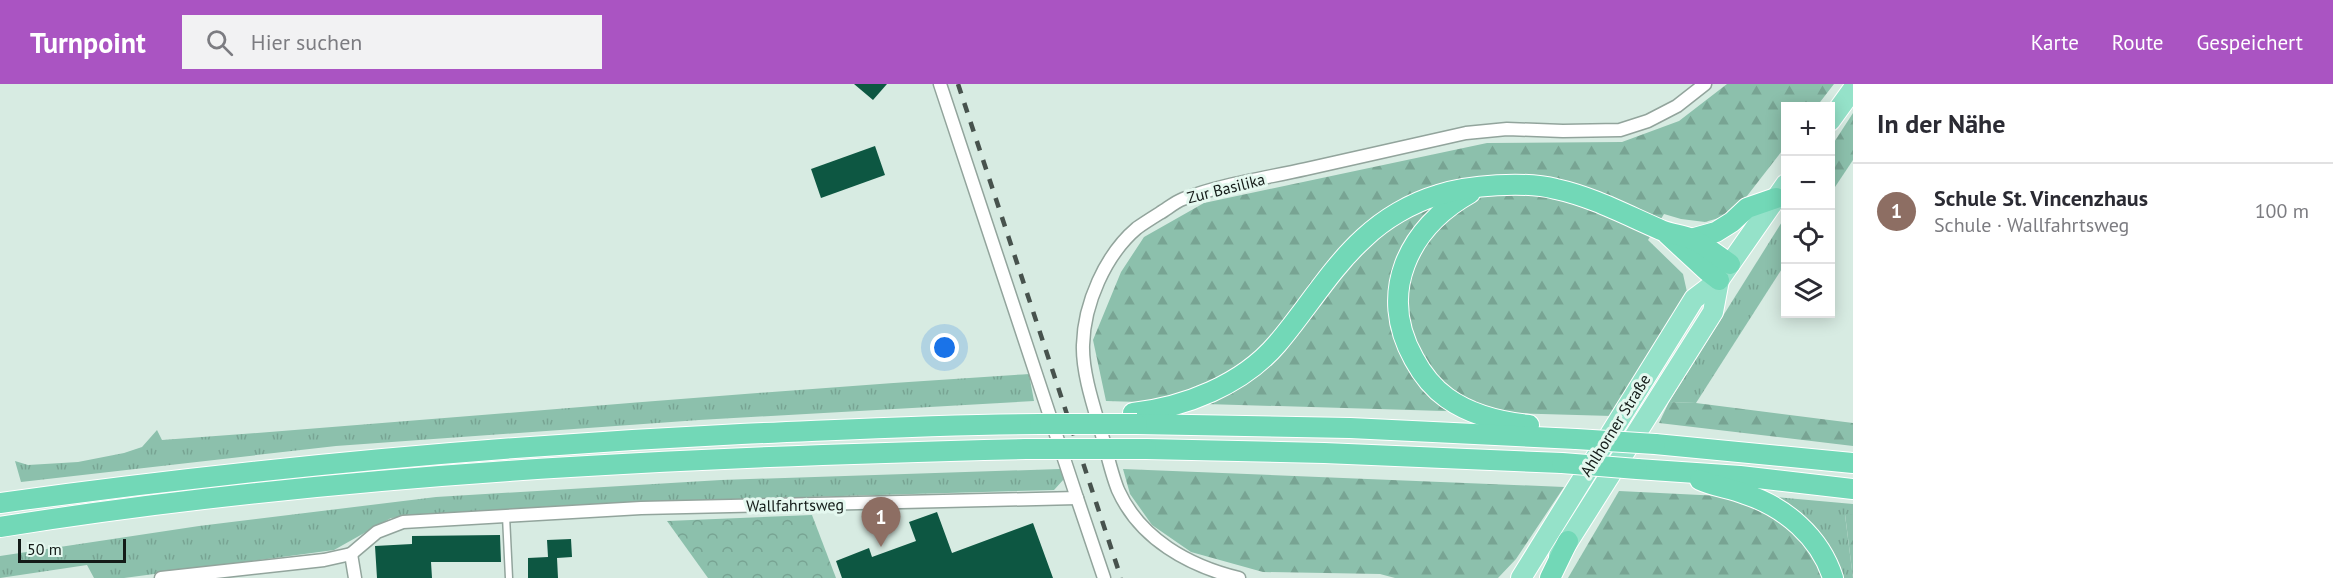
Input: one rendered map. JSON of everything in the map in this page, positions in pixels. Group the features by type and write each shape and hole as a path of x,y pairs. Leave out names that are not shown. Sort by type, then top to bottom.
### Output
{"highway":[{"path":"1135,419 1176,406 1214,390 1248,369 1276,346 1336,268 1364,238 1412,206 1439,194 1477,188 1523,185 1555,188 1614,207 1663,231 1691,239 1725,272"},
{"path":"1477,188 1438,214 1414,245 1403,266 1398,288 1398,308 1404,340 1421,371 1432,385 1458,405 1482,417 1610,441 1853,462"},
{"path":"1691,239 1716,232 1732,222 1747,208 1781,191"},
{"path":"1663,231 1706,270 1725,272"},
{"path":"0,503 332,463 586,442 811,431 1135,419 1578,436"},
{"path":"0,527 186,502 334,486 584,465 823,454 1026,449 1324,453 1562,463 1684,472 1853,489"},
{"path":"1684,472 1714,487 1744,494 1780,509 1812,537 1829,565 1833,578"},
{"path":"1550,578 1568,541"}],"main road":[{"path":"1835,114 1853,89"},
{"name":"Ahlhorner Straße","path":"1521,578 1694,299 1725,272 1781,191"},
{"name":"Ahlhorner Straße","path":"1545,578 1713,312 1725,272"}],"street":[{"path":"940,84 1104,578"},
{"name":"Zur Basilika","path":"1239,578 1213,571 1185,558 1149,534 1134,516 1119,491 1110,467 1088,379 1083,346 1089,308 1098,281 1119,249 1137,228 1181,200 1223,187 1466,133 1507,129 1620,130 1648,121 1677,106 1705,84"},
{"name":"Wallfahrtsweg","path":"161,578 324,560 351,554 377,532 403,522 641,508 1077,498"},
{"path":"351,554 355,578"}],"lane":[{"path":"506,516 509,578"}],"green space":[{"path":"1727,84 1834,84 1820,102 1781,102 1781,152 1733,214 1705,222 1664,214 1648,240 1683,274 1687,292 1612,416 1106,401 1093,340 1121,272 1144,237 1204,203 1487,143 1622,142 1679,121"},
{"path":"1853,113 1853,160 1835,187 1835,156 1835,141"},
{"path":"1781,223 1781,270 1696,403 1669,402"},
{"path":"1029,374 1034,401 699,420 336,446 21,482 15,461 28,465 78,462 124,453 142,447 157,430 162,440"},
{"path":"1669,402 1696,403 1853,423 1853,446 1659,423"},
{"path":"1060,469 1064,479 1054,490 635,502 391,518 334,550 124,578 94,578 87,565 0,578 0,556 199,526 436,497 721,480"},
{"path":"1123,469 1564,487 1516,559 1498,578 1395,578 1380,574 1263,572 1191,552 1152,525 1130,494"},
{"path":"1619,491 1721,496 1773,513 1811,549 1822,578 1568,578"},
{"path":"1774,497 1853,504 1853,515 1845,515 1853,578 1837,578"},
{"path":"1845,514 1853,515 1853,578"},
{"path":"812,515 836,578 708,578 667,521"}],"building":[{"path":"854,84 887,84 873,100"},
{"path":"875,146 885,175 821,198 811,169"},
{"path":"937,512 952,553 1033,523 1053,578 842,578 836,561 869,548 872,557 916,541 909,522"},
{"path":"500,535 501,562 431,562 432,578 377,578 375,546 412,544 412,536"},
{"path":"571,539 572,557 557,558 558,578 528,578 528,558 548,557 547,540"}],"railway":[{"path":"958,84 1121,578"}],"place":[{"name":"Schule St. Vincenzhaus","path":"881,547"}]}
